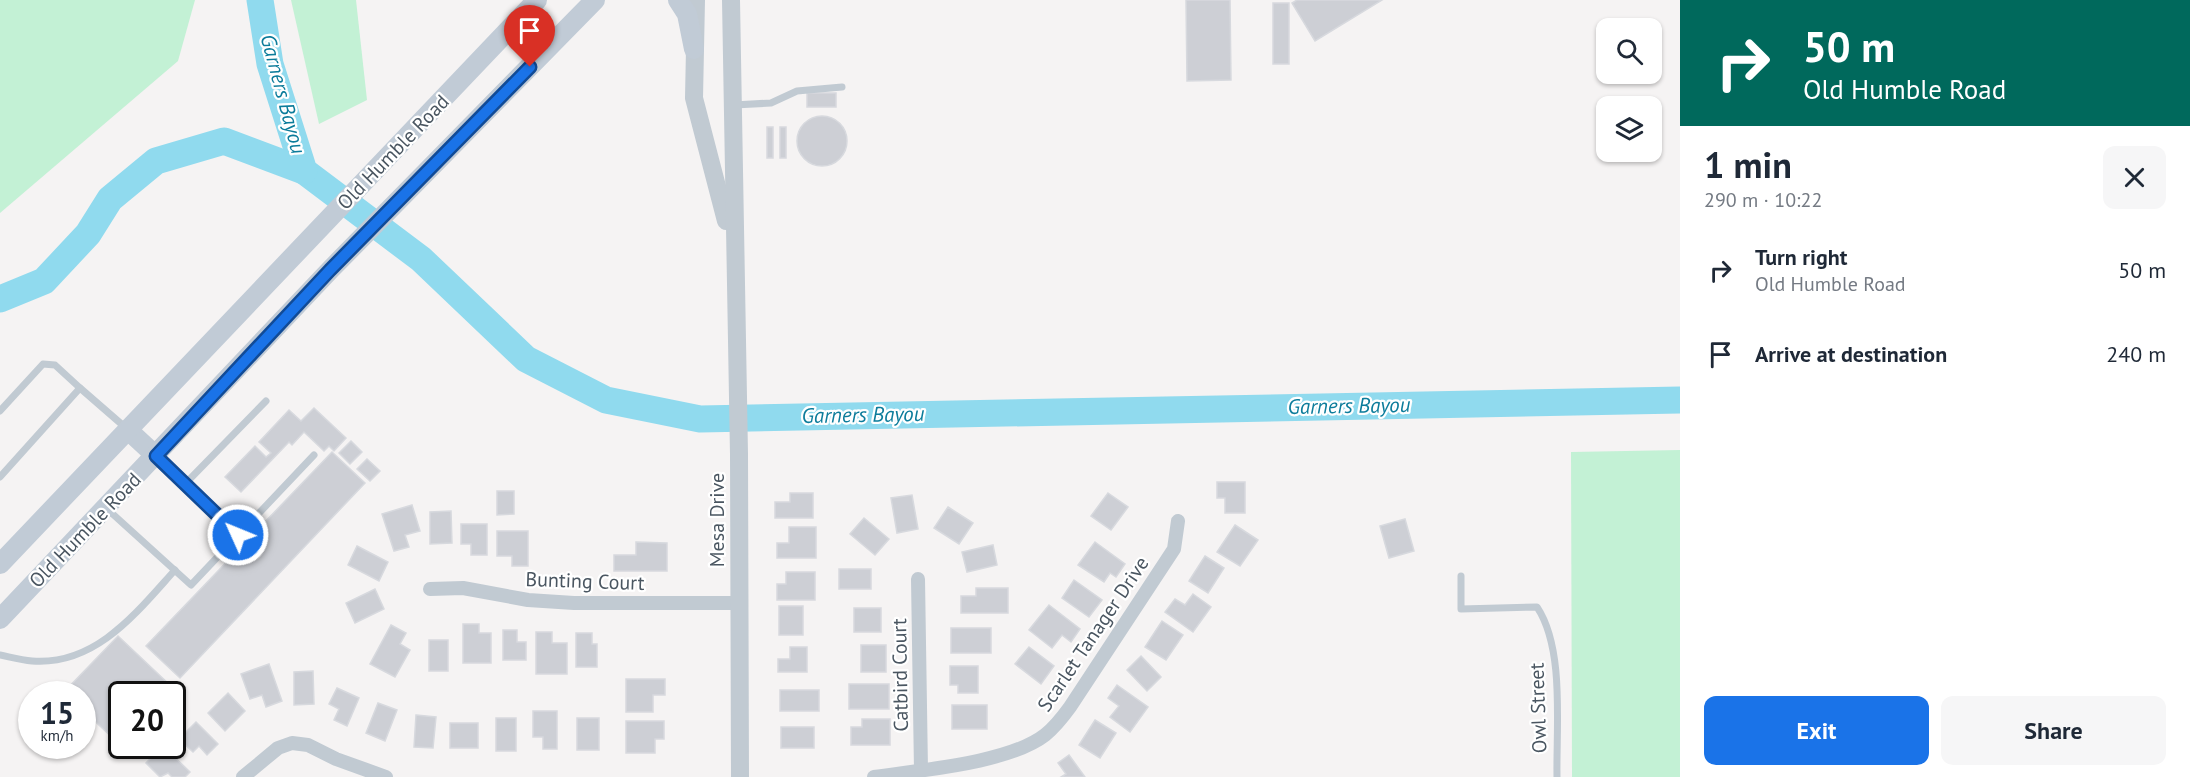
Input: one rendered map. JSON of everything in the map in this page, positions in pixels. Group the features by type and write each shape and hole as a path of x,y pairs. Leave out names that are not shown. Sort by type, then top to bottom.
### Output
{"main road":[{"name":"Old Humble Road","path":"0,564 537,0"},
{"name":"Old Humble Road","path":"0,619 330,270 595,0"},
{"path":"678,0 687,14 694,49"},
{"path":"128,430 156,456"}],"street":[{"name":"Mesa Drive","path":"696,0 694,98 736,264"},
{"name":"Mesa Drive","path":"731,0 731,105 739,454 740,777"},
{"name":"Scarlet Tanager Drive","path":"874,777 921,770 1019,749 1044,736 1058,724 1174,549 1178,521"},
{"name":"Catbird Court","path":"918,579 921,770"},
{"name":"Bunting Court","path":"430,589 463,588 528,600 574,603 739,603"},
{"path":"243,777 278,748 292,743 308,745 336,759 386,777"}],"lane":[{"path":"731,105 771,103 797,91 842,87"},
{"path":"0,411 43,364 55,365 128,430"},
{"path":"0,477 80,388"},
{"path":"185,484 267,401"},
{"path":"106,508 191,585 314,455"},
{"path":"156,456 238,535"},
{"path":"0,655 33,661 59,658 98,646 127,623 175,570"},
{"name":"Owl Street","path":"1461,576 1461,609 1537,607 1544,617 1556,674 1557,777"}],"green space":[{"path":"0,0 195,0 178,61 0,213"},
{"path":"291,0 356,0 367,100 319,124"},
{"path":"1680,450 1680,777 1572,777 1571,452"}],"building":[{"path":"1186,0 1230,0 1231,80 1187,81"},
{"path":"1297,0 1382,0 1315,41 1292,3"},
{"path":"1273,3 1289,3 1289,64 1273,64"},
{"path":"807,93 836,93 836,107 807,107"},
{"path":"817,116 827,116 840,123 847,136 847,146 840,159 827,166 817,166 808,162 801,155 797,146 797,136 801,127 808,120"},
{"path":"767,127 773,127 773,158 767,158"},
{"path":"780,127 786,127 786,158 780,158"},
{"path":"314,408 346,438 334,451 329,446 324,451 304,432 292,445 289,442 241,492 225,477 255,446 266,457 271,453 259,442 289,410 301,421"},
{"path":"351,441 362,452 350,464 339,453"},
{"path":"332,452 365,483 180,678 146,646"},
{"path":"367,459 380,471 370,481 357,469"},
{"path":"1217,482 1245,482 1245,513 1225,513 1225,498 1217,498"},
{"path":"497,491 514,491 514,514 497,515"},
{"path":"790,493 813,493 813,518 775,518 775,502 790,502"},
{"path":"1108,493 1128,507 1111,530 1091,516"},
{"path":"912,495 918,529 897,533 891,498"},
{"path":"412,505 420,531 405,535 409,547 394,551 382,514"},
{"path":"948,507 973,523 959,544 934,528"},
{"path":"451,511 452,543 430,544 430,512"},
{"path":"864,518 889,539 875,555 850,534"},
{"path":"1405,519 1414,551 1389,558 1380,526"},
{"path":"461,524 487,524 487,555 471,555 471,544 461,544"},
{"path":"1235,525 1258,540 1240,566 1217,552"},
{"path":"789,527 816,527 816,558 777,558 777,543 789,543"},
{"path":"497,531 528,531 528,566 512,566 512,556 497,556"},
{"path":"636,542 667,543 667,571 614,571 614,555 636,555"},
{"path":"1095,542 1125,564 1116,577 1110,573 1104,582 1078,565"},
{"path":"993,545 997,565 967,572 962,552"},
{"path":"357,546 388,562 379,581 348,565"},
{"path":"1205,556 1224,568 1208,593 1189,581"},
{"path":"839,569 871,569 871,589 839,589"},
{"path":"786,572 815,572 815,600 777,600 777,584 786,584"},
{"path":"1074,580 1102,600 1089,617 1062,598"},
{"path":"976,588 1008,588 1008,613 961,613 961,596 976,596"},
{"path":"375,589 384,609 355,623 346,603"},
{"path":"1193,594 1211,607 1193,632 1165,612 1175,599 1185,605"},
{"path":"1049,605 1080,629 1071,642 1062,635 1052,648 1029,630"},
{"path":"779,606 803,606 803,635 779,635"},
{"path":"854,608 881,608 881,632 854,632"},
{"path":"1162,621 1183,635 1166,660 1145,647"},
{"path":"463,624 479,624 479,633 491,633 491,663 463,663"},
{"path":"391,625 406,633 400,644 410,650 395,677 370,664"},
{"path":"951,628 991,628 991,653 951,653"},
{"path":"503,630 517,630 517,642 526,642 526,660 503,660"},
{"path":"536,632 552,632 552,643 567,643 567,674 536,674"},
{"path":"576,633 592,633 592,644 597,644 597,667 576,667"},
{"path":"118,636 166,681 108,681 108,734 96,722 96,681 75,681"},
{"path":"429,640 448,640 448,671 429,671"},
{"path":"861,645 886,645 886,672 861,672"},
{"path":"790,647 807,647 807,672 778,672 778,659 790,659"},
{"path":"1029,647 1054,666 1041,684 1015,664"},
{"path":"1141,656 1161,677 1147,691 1127,670"},
{"path":"269,664 282,701 266,707 262,695 250,699 241,674"},
{"path":"950,666 978,666 978,693 958,693 958,685 950,685"},
{"path":"313,671 314,704 294,705 294,672"},
{"path":"626,679 665,679 665,695 653,695 653,712 626,712"},
{"path":"849,684 889,684 889,709 849,709"},
{"path":"1117,685 1148,707 1130,732 1110,717 1119,706 1108,698"},
{"path":"337,688 359,698 347,726 334,720 339,709 329,704"},
{"path":"780,690 819,690 819,711 780,711"},
{"path":"228,693 245,711 225,731 208,713"},
{"path":"378,703 397,710 385,741 366,733"},
{"path":"952,705 987,705 987,729 952,729"},
{"path":"533,711 557,711 557,749 543,749 543,737 533,737"},
{"path":"416,715 436,717 433,748 414,747"},
{"path":"496,718 516,718 516,751 496,751"},
{"path":"577,718 599,718 599,750 577,750"},
{"path":"862,719 890,719 890,745 851,745 851,727 862,727"},
{"path":"1095,720 1116,733 1100,758 1079,745"},
{"path":"626,721 664,721 664,739 655,739 655,753 626,753"},
{"path":"196,722 218,744 207,755 199,746 193,752 186,746 186,732"},
{"path":"450,723 478,723 478,748 450,748"},
{"path":"781,727 814,727 814,748 781,748"},
{"path":"1069,755 1085,777 1061,777 1066,774 1058,763"},
{"path":"150,759 176,759 190,772 185,777 172,777 168,773 160,777 146,763"}],"waterway":[{"name":"Garners Bayou","path":"260,0 270,64 304,171 421,259 526,359 606,400 700,419 1680,400"},
{"path":"0,299 44,281 88,234 110,199 156,161 224,141 304,171"}],"route":[{"path":"238,535 156,456 330,270 530,67"}]}
